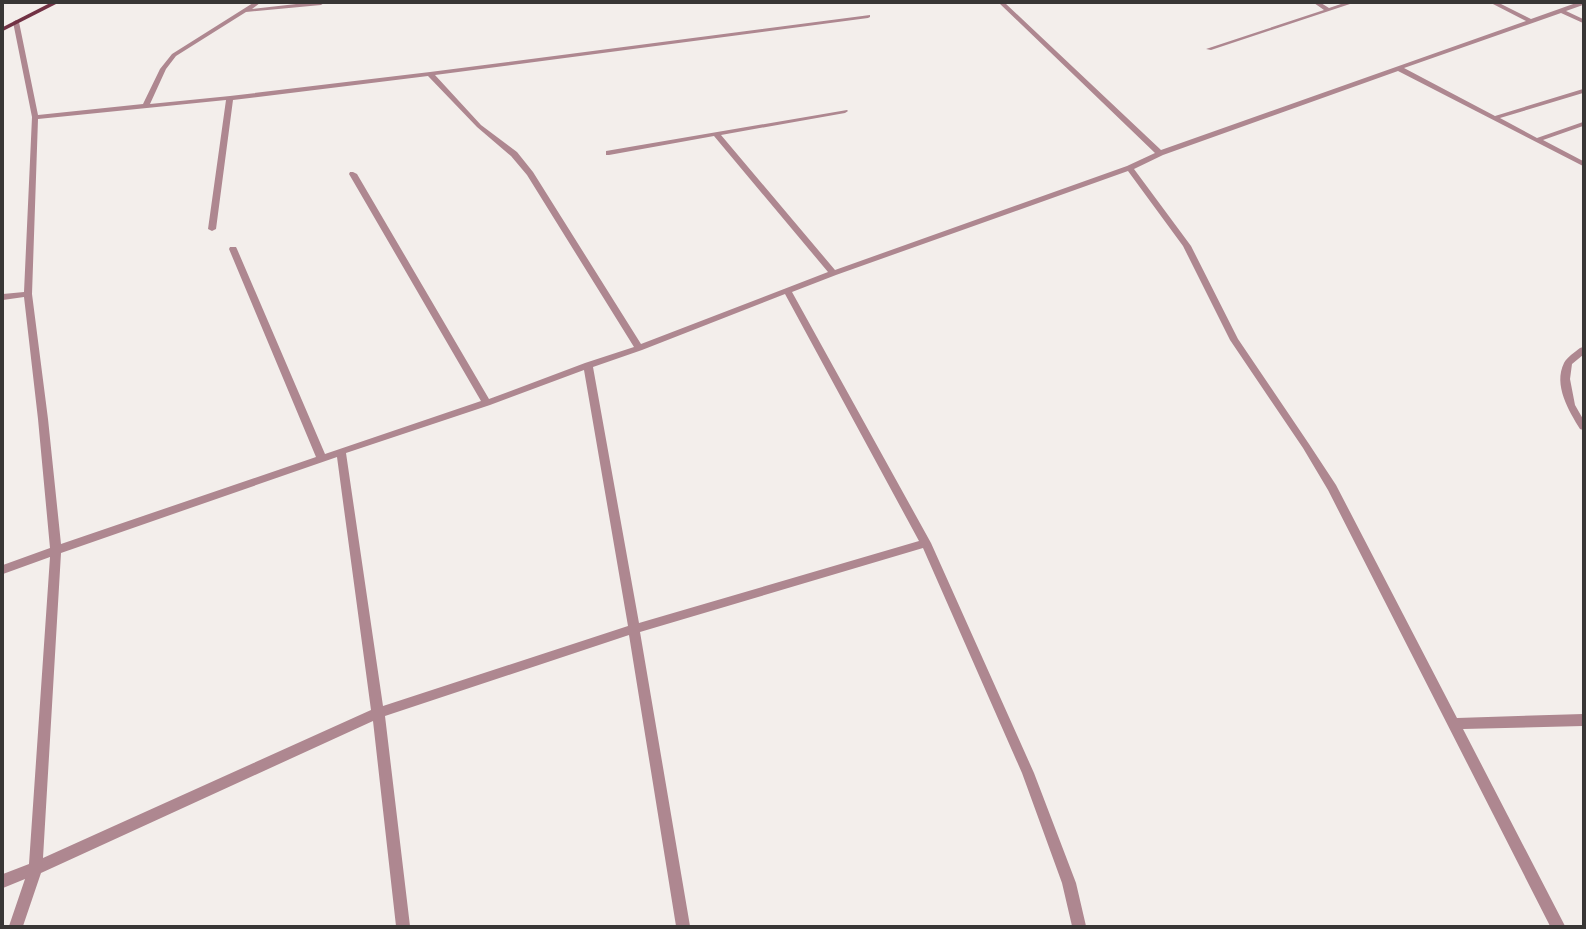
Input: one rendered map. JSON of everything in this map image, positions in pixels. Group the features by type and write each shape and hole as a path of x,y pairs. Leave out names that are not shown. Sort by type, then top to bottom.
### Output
{"main road":[{"path":"3,29 55,3"}],"street":[{"path":"146,106 162,69 174,56 257,3"},
{"path":"243,12 321,3"},
{"path":"1002,3 1160,153"},
{"path":"1317,3 1329,10"},
{"path":"1209,49 1350,3"},
{"path":"1494,3 1532,22"},
{"path":"3,570 56,550 487,402 639,348 833,272 1130,168 1160,153 1582,3"},
{"path":"1562,11 1583,21"},
{"path":"35,117 230,98 430,74 868,16"},
{"path":"16,22 35,117 28,294 43,419 56,550 36,868 16,926"},
{"path":"1398,68 1583,164"},
{"path":"430,74 479,126 514,154 530,174 639,348"},
{"path":"1494,118 1583,92"},
{"path":"212,229 230,98"},
{"path":"609,153 845,111"},
{"path":"1536,140 1583,124"},
{"path":"716,134 833,272"},
{"path":"1130,168 1187,246 1234,340 1306,446 1332,488 1558,926"},
{"path":"353,174 487,402"},
{"path":"233,249 322,459"},
{"path":"787,290 926,543 1028,773 1069,883 1079,926"},
{"path":"3,297 28,294"},
{"path":"1583,350 1568,363 1565,379 1570,405 1583,427"},
{"path":"588,365 634,629 683,926"},
{"path":"341,451 378,714 403,926"},
{"path":"3,881 36,868 378,714 634,629 926,543"},
{"path":"1454,724 1583,720"}]}
